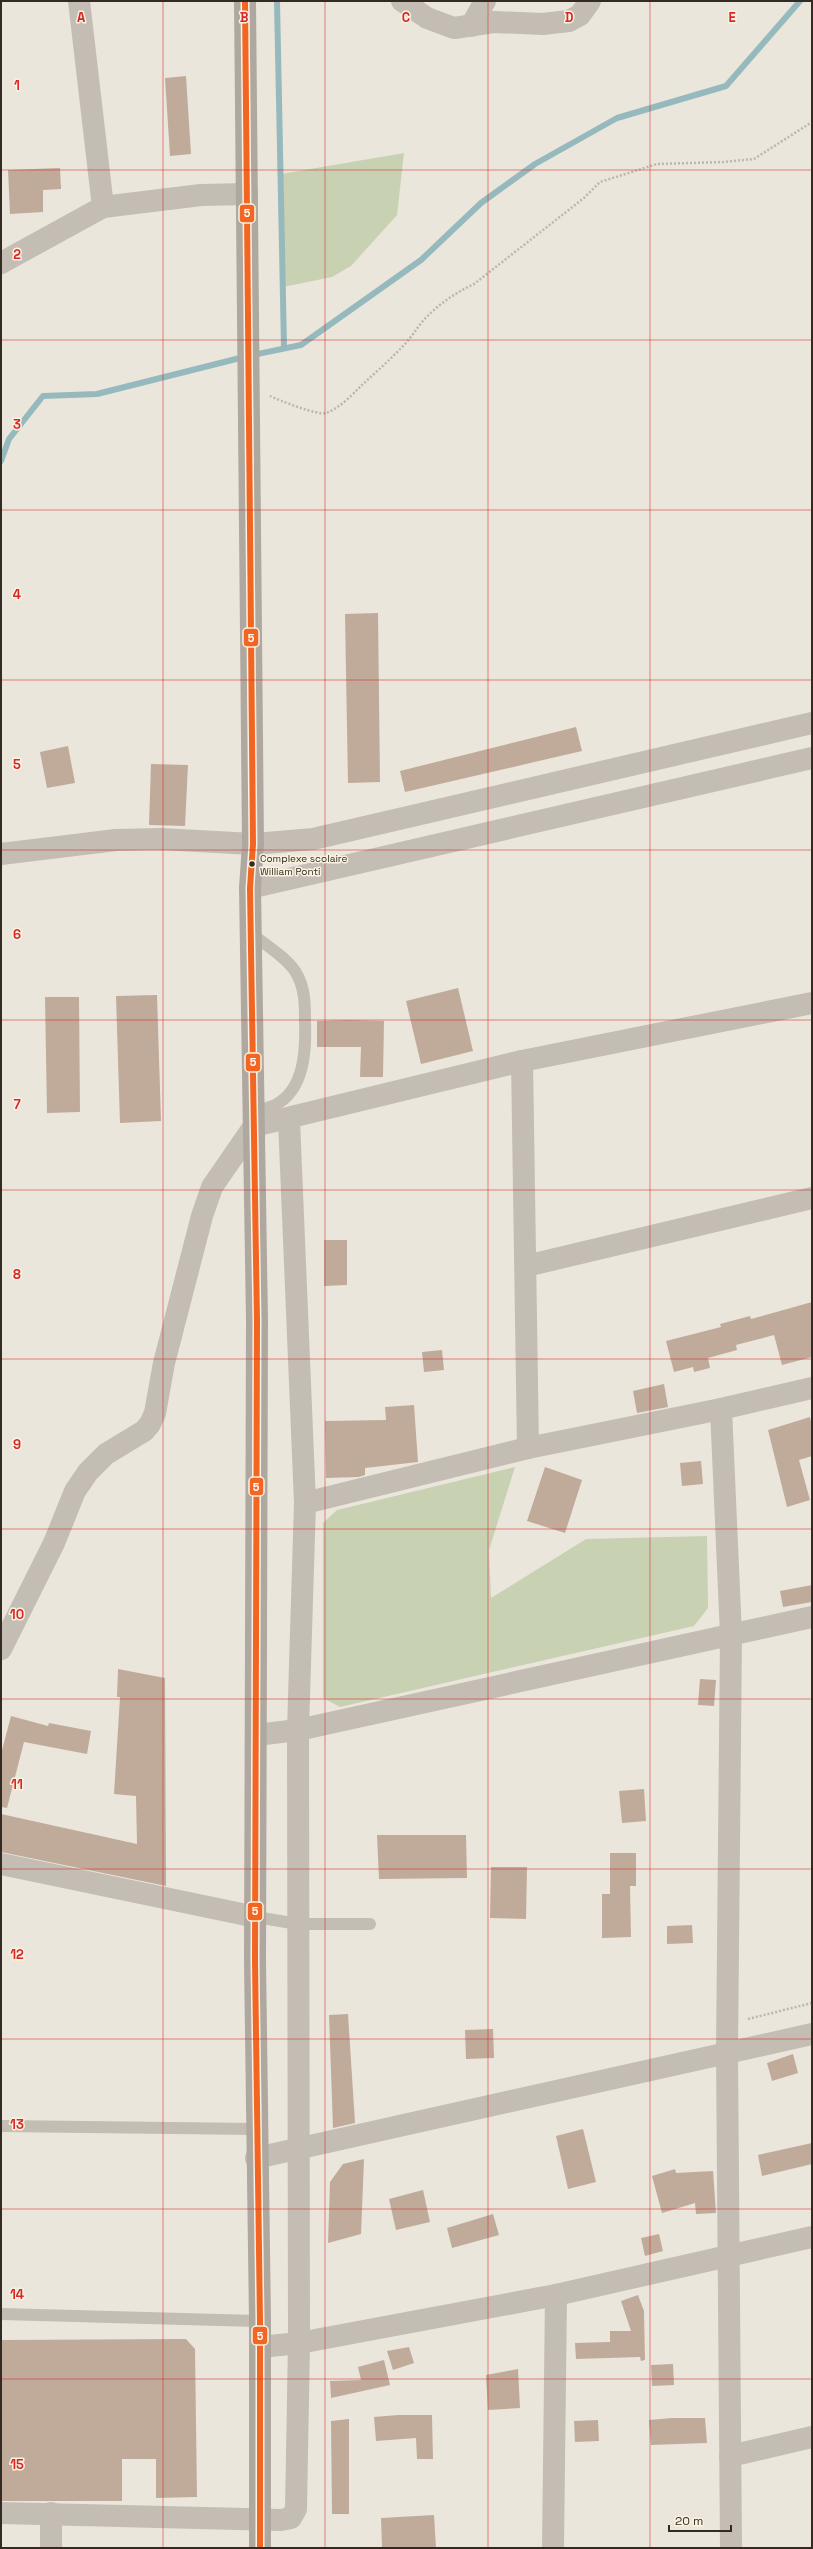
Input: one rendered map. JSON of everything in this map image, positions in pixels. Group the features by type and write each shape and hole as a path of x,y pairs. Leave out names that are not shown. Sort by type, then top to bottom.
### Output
{"highway":[{"path":"245,1 247,332 250,384 252,844 250,888 257,1321 256,2158 260,2321 260,2548"}],"street":[{"path":"79,1 103,207"},
{"path":"402,1 443,25 454,28 494,22 544,24 569,21 580,15 590,1"},
{"path":"471,26 485,1"},
{"path":"1,263 103,207 201,195 247,194"},
{"path":"1,854 119,848 161,839 252,844 313,839 812,723"},
{"path":"250,888 812,758"},
{"path":"1,1649 54,1544 75,1491 88,1472 106,1454 144,1431 156,1413 164,1363 202,1216 212,1187 254,1118 290,1120 522,1061 812,1003"},
{"path":"522,1061 528,1448"},
{"path":"1,2513 260,2519 291,2518 296,2509 299,2343 298,1730 305,1504 290,1120"},
{"path":"526,1266 812,1198"},
{"path":"305,1504 528,1448 721,1410 812,1388"},
{"path":"721,1410 731,1636 729,2023 727,2053 731,2548"},
{"path":"256,1735 298,1730 812,1618"},
{"path":"1,1864 256,1918"},
{"path":"256,2158 298,2150 812,2034"},
{"path":"260,2347 299,2343 556,2295 812,2237"},
{"path":"554,2548 556,2295"},
{"path":"730,2456 812,2437"},
{"path":"51,2513 51,2548"}],"lane":[{"path":"251,934 283,958 295,971 304,993 306,1050 301,1073 292,1089 276,1104 254,1118"},
{"path":"256,1918 298,1924 370,1924"},
{"path":"1,2126 256,2129"},
{"path":"1,2314 260,2321"}],"path":[{"path":"250,384 283,404 295,405 312,412 325,414 340,406 355,392 405,344 424,321 441,304 460,290 474,284 584,198 600,182 657,164 723,162 754,159 812,122"},
{"path":"729,2023 812,2004"}],"green space":[{"path":"404,153 397,215 351,266 332,277 283,287 281,174"},
{"path":"515,1467 489,1550 491,1598 586,1539 707,1536 708,1608 694,1626 340,1707 323,1698 323,1523 337,1510"}],"building":[{"path":"186,76 191,154 170,156 165,78"},
{"path":"60,168 61,189 43,190 43,212 10,214 8,170"},
{"path":"378,613 380,782 348,783 345,614"},
{"path":"576,727 582,751 405,792 400,771"},
{"path":"68,746 75,783 47,788 40,752"},
{"path":"151,764 188,765 185,826 149,825"},
{"path":"458,988 473,1051 421,1064 406,1001"},
{"path":"157,995 161,1121 120,1123 116,996"},
{"path":"45,997 79,997 80,1112 47,1113"},
{"path":"317,1021 384,1021 383,1077 360,1077 361,1047 317,1047"},
{"path":"324,1240 347,1240 347,1285 324,1286"},
{"path":"812,1302 812,1357 782,1365 774,1335 736,1345 737,1350 708,1358 710,1368 694,1372 693,1367 674,1372 666,1341 721,1327 720,1324 750,1316 751,1319"},
{"path":"442,1350 444,1370 424,1372 422,1352"},
{"path":"664,1384 668,1407 637,1413 633,1391"},
{"path":"414,1405 418,1462 365,1468 365,1475 359,1477 326,1478 325,1421 386,1420 385,1407"},
{"path":"810,1417 812,1426 812,1456 799,1460 810,1500 787,1507 768,1430"},
{"path":"701,1461 703,1484 682,1486 680,1463"},
{"path":"545,1467 582,1480 565,1533 527,1521"},
{"path":"812,1585 812,1602 783,1607 780,1591"},
{"path":"118,1669 165,1678 166,1886 1,1852 1,1814 137,1844 136,1796 114,1794 120,1697 117,1697"},
{"path":"700,1679 716,1680 714,1706 698,1705"},
{"path":"11,1716 48,1726 49,1723 91,1731 87,1754 24,1742 7,1808 1,1807 1,1754"},
{"path":"644,1789 646,1821 622,1823 619,1791"},
{"path":"377,1835 466,1835 467,1878 379,1879"},
{"path":"610,1853 636,1853 636,1886 630,1886 631,1937 602,1938 602,1894 610,1894"},
{"path":"491,1867 527,1867 526,1919 490,1918"},
{"path":"692,1925 693,1943 667,1944 667,1926"},
{"path":"348,2014 355,2123 333,2128 329,2015"},
{"path":"493,2029 494,2058 466,2059 465,2030"},
{"path":"793,2054 798,2073 772,2081 767,2063"},
{"path":"583,2129 596,2182 568,2189 556,2136"},
{"path":"812,2143 812,2164 762,2176 758,2155"},
{"path":"364,2159 361,2234 328,2243 330,2182 343,2164"},
{"path":"675,2169 676,2173 713,2171 716,2213 696,2214 695,2203 662,2213 652,2176"},
{"path":"423,2190 430,2222 396,2230 389,2199"},
{"path":"493,2214 499,2235 452,2248 447,2228"},
{"path":"659,2234 663,2251 645,2256 641,2238"},
{"path":"638,2295 644,2311 645,2360 641,2361 640,2357 576,2359 575,2343 610,2342 610,2331 631,2331 621,2301"},
{"path":"186,2339 195,2349 197,2497 156,2498 156,2459 122,2459 122,2501 1,2501 1,2340"},
{"path":"409,2347 414,2363 393,2370 387,2351"},
{"path":"384,2360 390,2385 331,2398 330,2381 361,2380 358,2367"},
{"path":"673,2364 674,2385 652,2386 651,2365"},
{"path":"518,2369 520,2408 488,2410 486,2375"},
{"path":"432,2415 433,2459 417,2459 416,2438 376,2441 374,2417"},
{"path":"705,2418 707,2443 651,2445 649,2420"},
{"path":"349,2419 349,2514 332,2514 331,2421"},
{"path":"598,2420 599,2441 575,2442 574,2421"},
{"path":"434,2515 436,2548 382,2548 381,2518"}],"waterway":[{"path":"277,1 284,347"},
{"path":"253,355 301,345 421,260 481,203 535,164 617,118 726,86 800,1"},
{"path":"1,461 9,439 43,396 97,394 244,357"}],"transit line":[{"name":"5","path":"245,1 253,844 250,888 257,1321 255,1961 260,2321 260,2548"}],"place":[{"name":"Complexe scolaire William Ponti","path":"252,864"}]}
